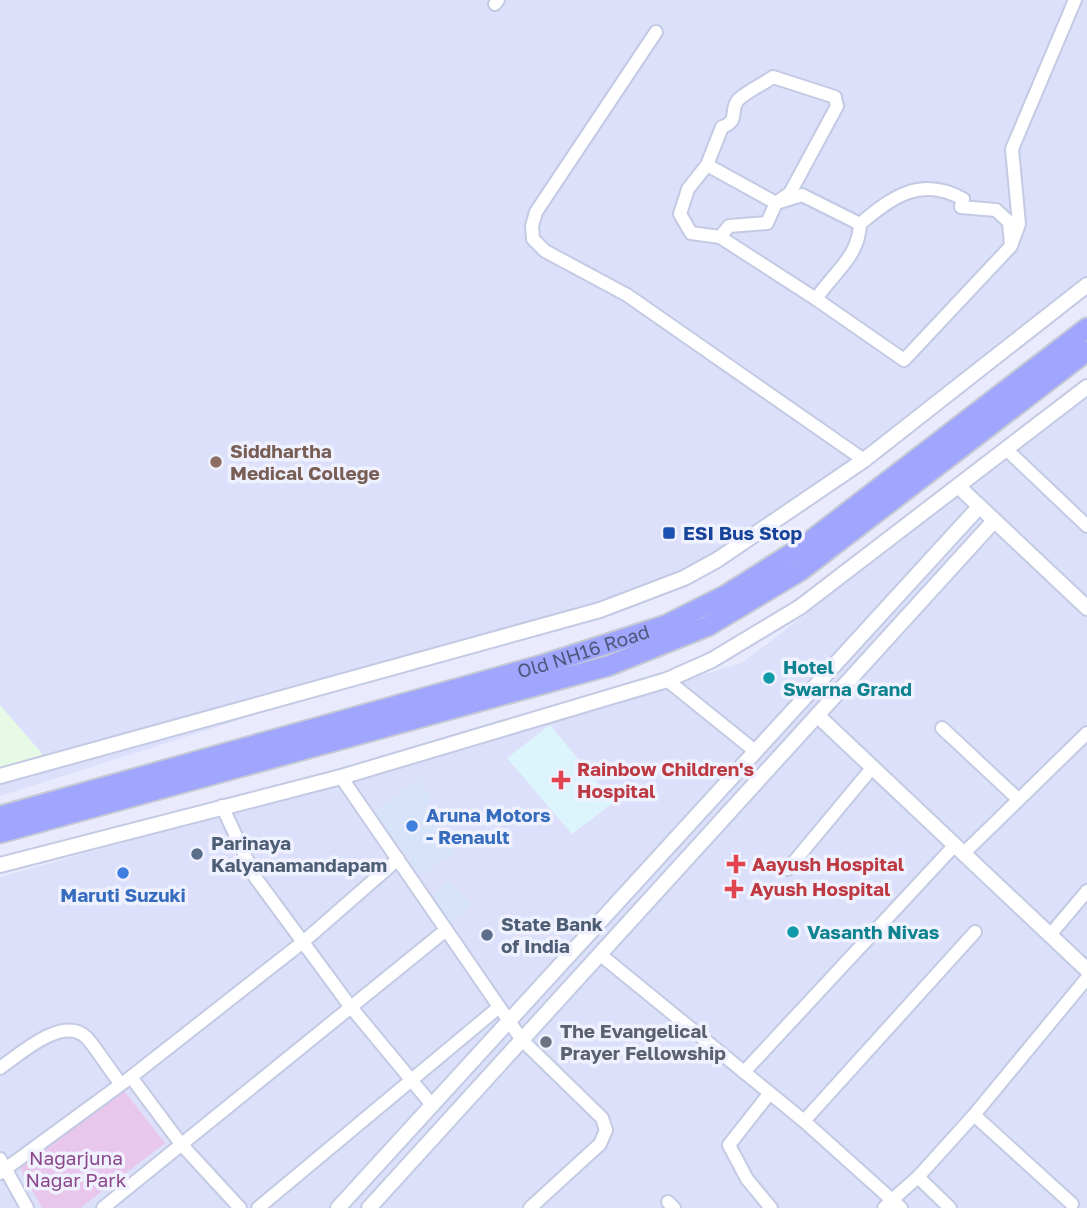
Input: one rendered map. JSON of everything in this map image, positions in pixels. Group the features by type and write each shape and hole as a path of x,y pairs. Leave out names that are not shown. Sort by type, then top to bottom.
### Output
{"main road":[{"name":"Old NH16 Road","path":"0,816 542,666 666,625 726,595 805,545 1087,328"},
{"name":"Old NH16 Road","path":"0,833 608,666 708,626 800,571 1087,351"}],"street":[{"path":"720,237 729,226 767,223 776,203 790,193 837,106 835,97 773,77 750,94 740,97 735,105 736,116 730,124 722,127 707,165 688,189 680,214 691,233 720,237 905,360 1011,246 1019,224 1012,149 1078,0 1087,2"},
{"path":"656,32 536,212 533,239 545,251 573,268 627,295 864,460"},
{"path":"707,165 776,203 802,195 860,224"},
{"path":"860,224 898,195 931,187 963,199 961,208 996,210 1009,222 1011,246"},
{"path":"816,299 828,280 846,265 860,240 860,224"},
{"path":"0,776 612,606 684,578 717,560 864,460 1087,285"},
{"path":"0,865 341,776 667,680 712,660 800,607 1087,387"},
{"path":"1006,449 1087,526"},
{"path":"958,486 978,508 1087,608"},
{"path":"338,1208 978,508"},
{"path":"369,1208 993,522"},
{"path":"667,680 755,751"},
{"path":"601,956 804,1121 893,1205 974,1115 1078,991 1087,976 1050,935 817,715"},
{"path":"942,728 1018,799"},
{"path":"744,1072 959,850 1018,799 1087,733"},
{"path":"744,763 760,778"},
{"path":"788,869 872,768"},
{"path":"341,776 522,1040 602,1118 606,1130 600,1144 530,1208"},
{"path":"222,806 255,877 350,1006 411,1083 432,1105"},
{"path":"27,1208 2,1167 126,1080 303,942 398,859"},
{"path":"1050,935 1087,891"},
{"path":"103,1208 446,929"},
{"path":"804,1121 975,932"},
{"path":"258,1208 499,1007"},
{"path":"0,1068 49,1036 69,1030 86,1037 240,1208"},
{"path":"769,1094 729,1145 747,1179 771,1208"},
{"path":"974,1115 1072,1204"},
{"path":"918,1177 950,1208"}],"shaded area":[{"path":"0,0 1087,0 1087,289 704,572 0,796"},
{"path":"1087,398 1087,1208 0,1208 0,877 467,746 742,663"},
{"path":"0,705 39,750 43,756 0,768"},
{"name":"Rainbow Children's Hospital","path":"550,725 614,802 572,834 507,758"},
{"name":"Aruna Motors - Renault","path":"418,780 433,800 426,806 456,851 422,875 374,812"},
{"path":"449,880 471,904 447,925 426,901"}],"green space":[{"name":"Nagarjuna Nagar Park","path":"124,1091 165,1143 80,1208 42,1208 20,1168"}],"place":[{"name":"Siddhartha Medical College","path":"216,462"},
{"name":"ESI Bus Stop","path":"669,533"},
{"name":"Hotel Swarna Grand","path":"769,678"},
{"name":"Rainbow Children's Hospital","path":"561,780"},
{"name":"Aruna Motors - Renault","path":"412,826"},
{"name":"Parinaya Kalyanamandapam","path":"197,854"},
{"name":"Aayush Hospital","path":"736,864"},
{"name":"Maruti Suzuki","path":"123,873"},
{"name":"Ayush Hospital","path":"734,889"},
{"name":"Vasanth Nivas","path":"793,932"},
{"name":"State Bank of India","path":"487,935"},
{"name":"The Evangelical Prayer Fellowship","path":"546,1042"}]}
